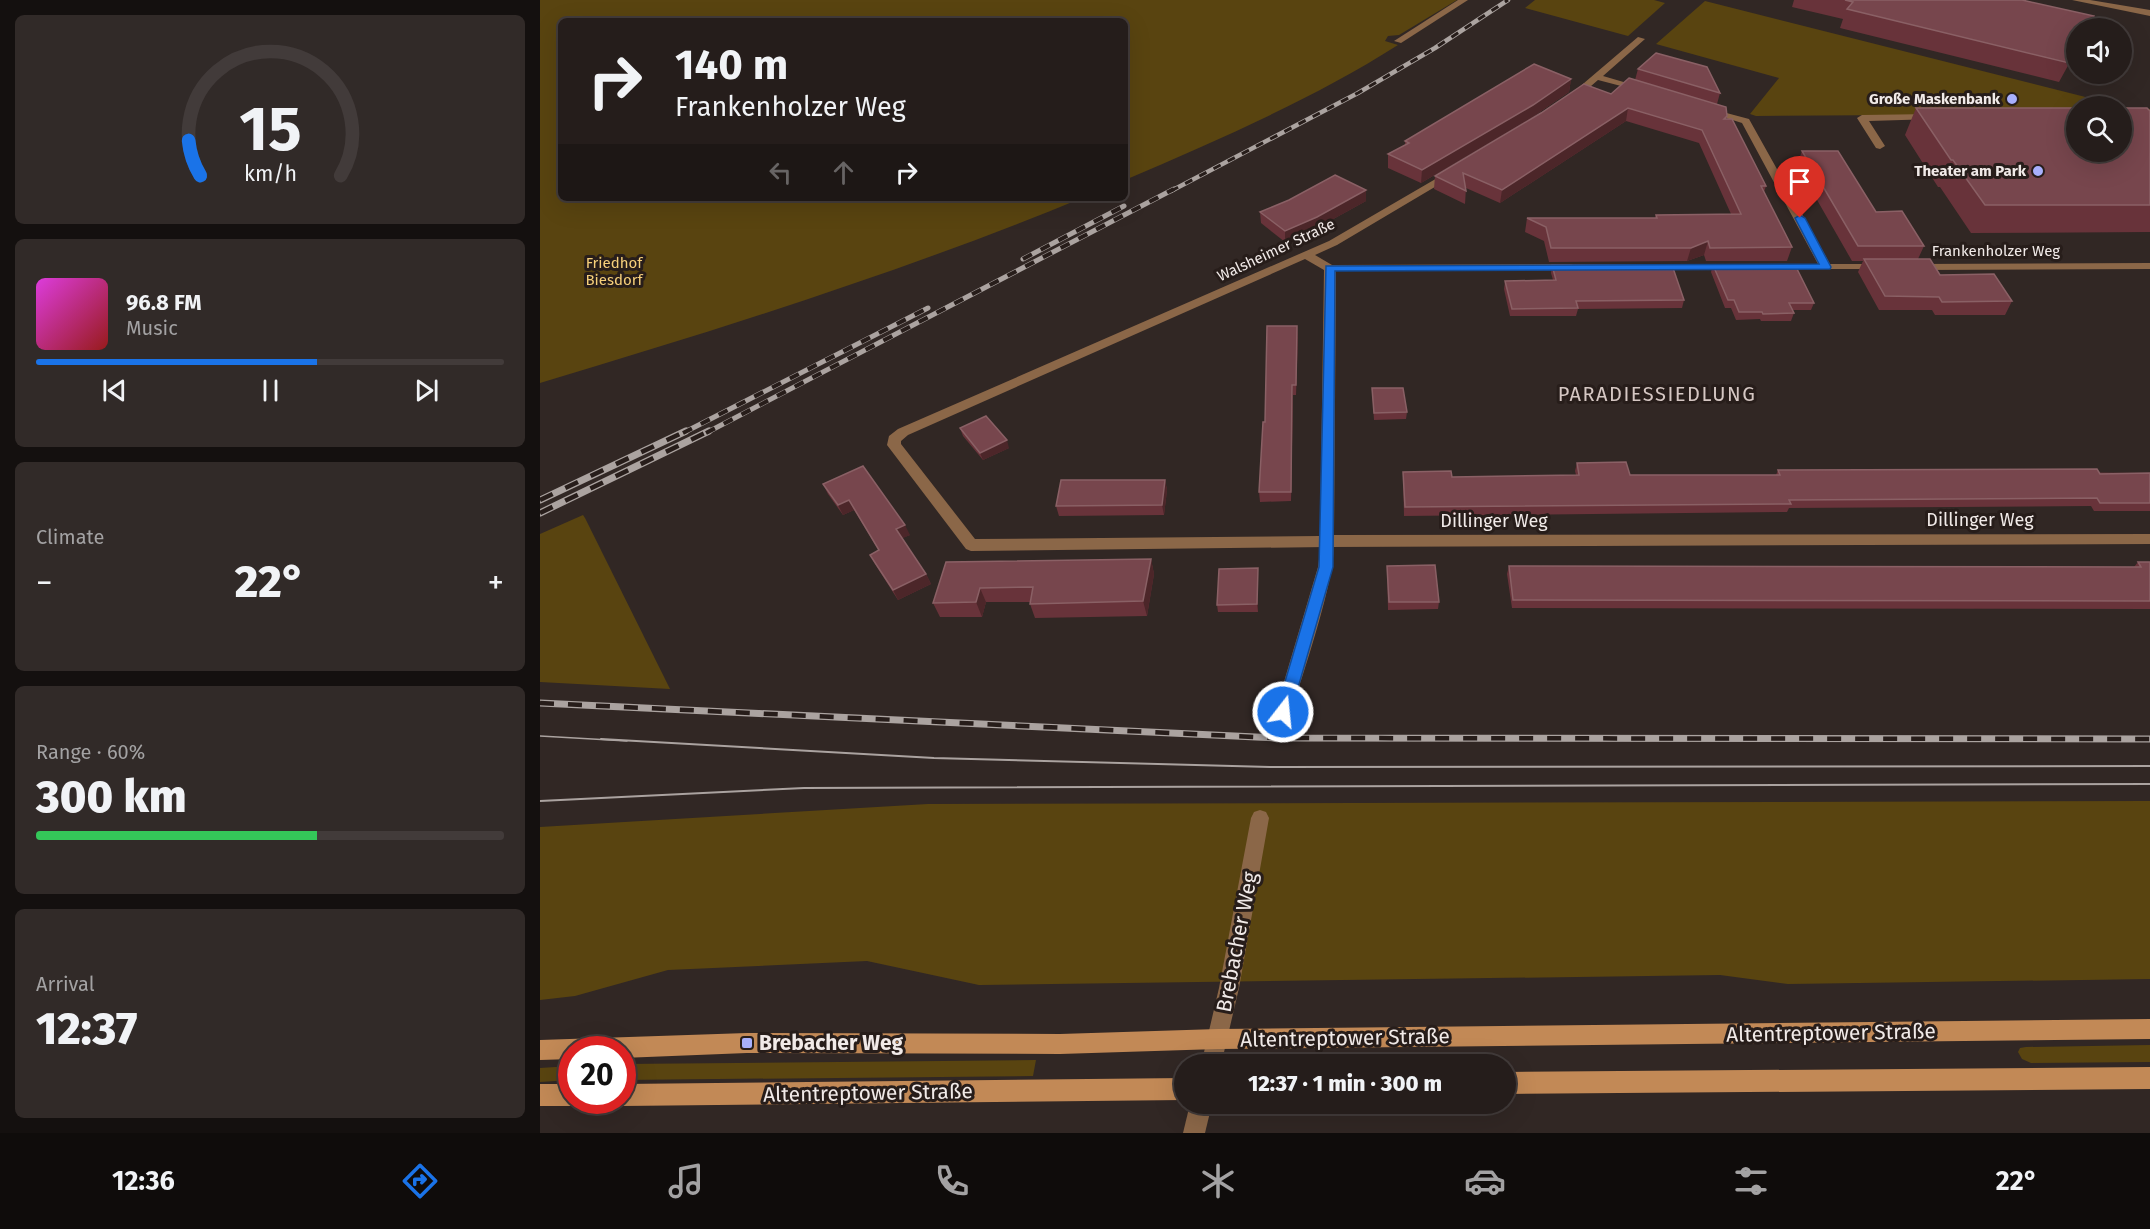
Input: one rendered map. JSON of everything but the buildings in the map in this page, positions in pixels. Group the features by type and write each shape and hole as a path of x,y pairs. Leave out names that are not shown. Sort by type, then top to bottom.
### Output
{"main road":[{"name":"Altentreptower Straße","path":"540,1050 747,1043 1060,1044 1218,1039 2150,1029"},
{"path":"1516,1083 2150,1078"},
{"name":"Altentreptower Straße","path":"636,1095 1174,1089"},
{"path":"540,1095 558,1095"}],"street":[{"path":"1398,40 1464,0"},
{"path":"2076,0 2150,14"},
{"path":"1563,104 1641,39"},
{"path":"1596,77 1656,94"},
{"path":"1701,108 1746,121 1826,267"},
{"path":"1880,146 1862,118 1945,117"},
{"name":"Walsheimer Straße","path":"894,439 903,432 1334,243 1459,168"},
{"path":"1306,255 1330,268 1579,267"},
{"name":"Frankenholzer Weg","path":"1765,267 2150,266"},
{"path":"1639,267 1742,267"},
{"path":"1283,712 1326,567 1330,268"},
{"name":"Dillinger Weg","path":"894,439 894,445 971,545 1327,541 2150,539"},
{"name":"Brebacher Weg","path":"1214,1054 1260,818"},
{"path":"1194,1133 1199,1114"}],"green space":[{"name":"Friedhof Biesdorf","path":"540,0 1457,0 1399,35 1388,36 1385,41 1398,45 1333,83 1230,134 1128,179 1128,18 558,18 558,201 1075,201 881,274 540,383"},
{"path":"1535,0 1654,0 1665,3 1628,36 1525,8"},
{"path":"1705,1 2081,96 2066,96 2066,114 1756,116 1750,114 1779,78 1656,44"},
{"path":"2132,109 2150,109 2150,113 2132,114"},
{"path":"583,515 670,689 540,682 540,534"},
{"path":"2150,801 2150,979 1788,984 1720,975 979,985 867,961 668,970 575,996 540,1000 540,827 928,804"},
{"path":"2150,1045 2150,1062 2031,1063 2022,1059 2018,1052 2020,1048 2026,1047"},
{"path":"1036,1060 1033,1076 636,1080 636,1064"},
{"path":"558,1067 558,1081 540,1082 540,1068"}],"tram line":[{"path":"540,736 627,741"},
{"path":"601,739 934,758 1270,767 2150,766"},
{"path":"540,801 804,788 2150,784"}],"railway":[{"path":"1171,191 1358,93 1435,48 1508,0"},
{"path":"706,433 1174,189"},
{"path":"1023,259 1124,206"},
{"path":"683,433 928,308"},
{"path":"540,500 686,431"},
{"path":"540,513 709,431"},
{"path":"540,703 1276,738 2150,739"}],"place":[{"name":"Große Maskenbank","path":"2012,99"},
{"name":"Theater am Park","path":"2038,171"},
{"name":"Brebacher Weg","path":"747,1043"}],"district":[{"name":"PARADIESSIEDLUNG","path":"1657,394"}],"route":[{"path":"1283,712 1326,567 1330,268 1826,267 1800,218"}]}
